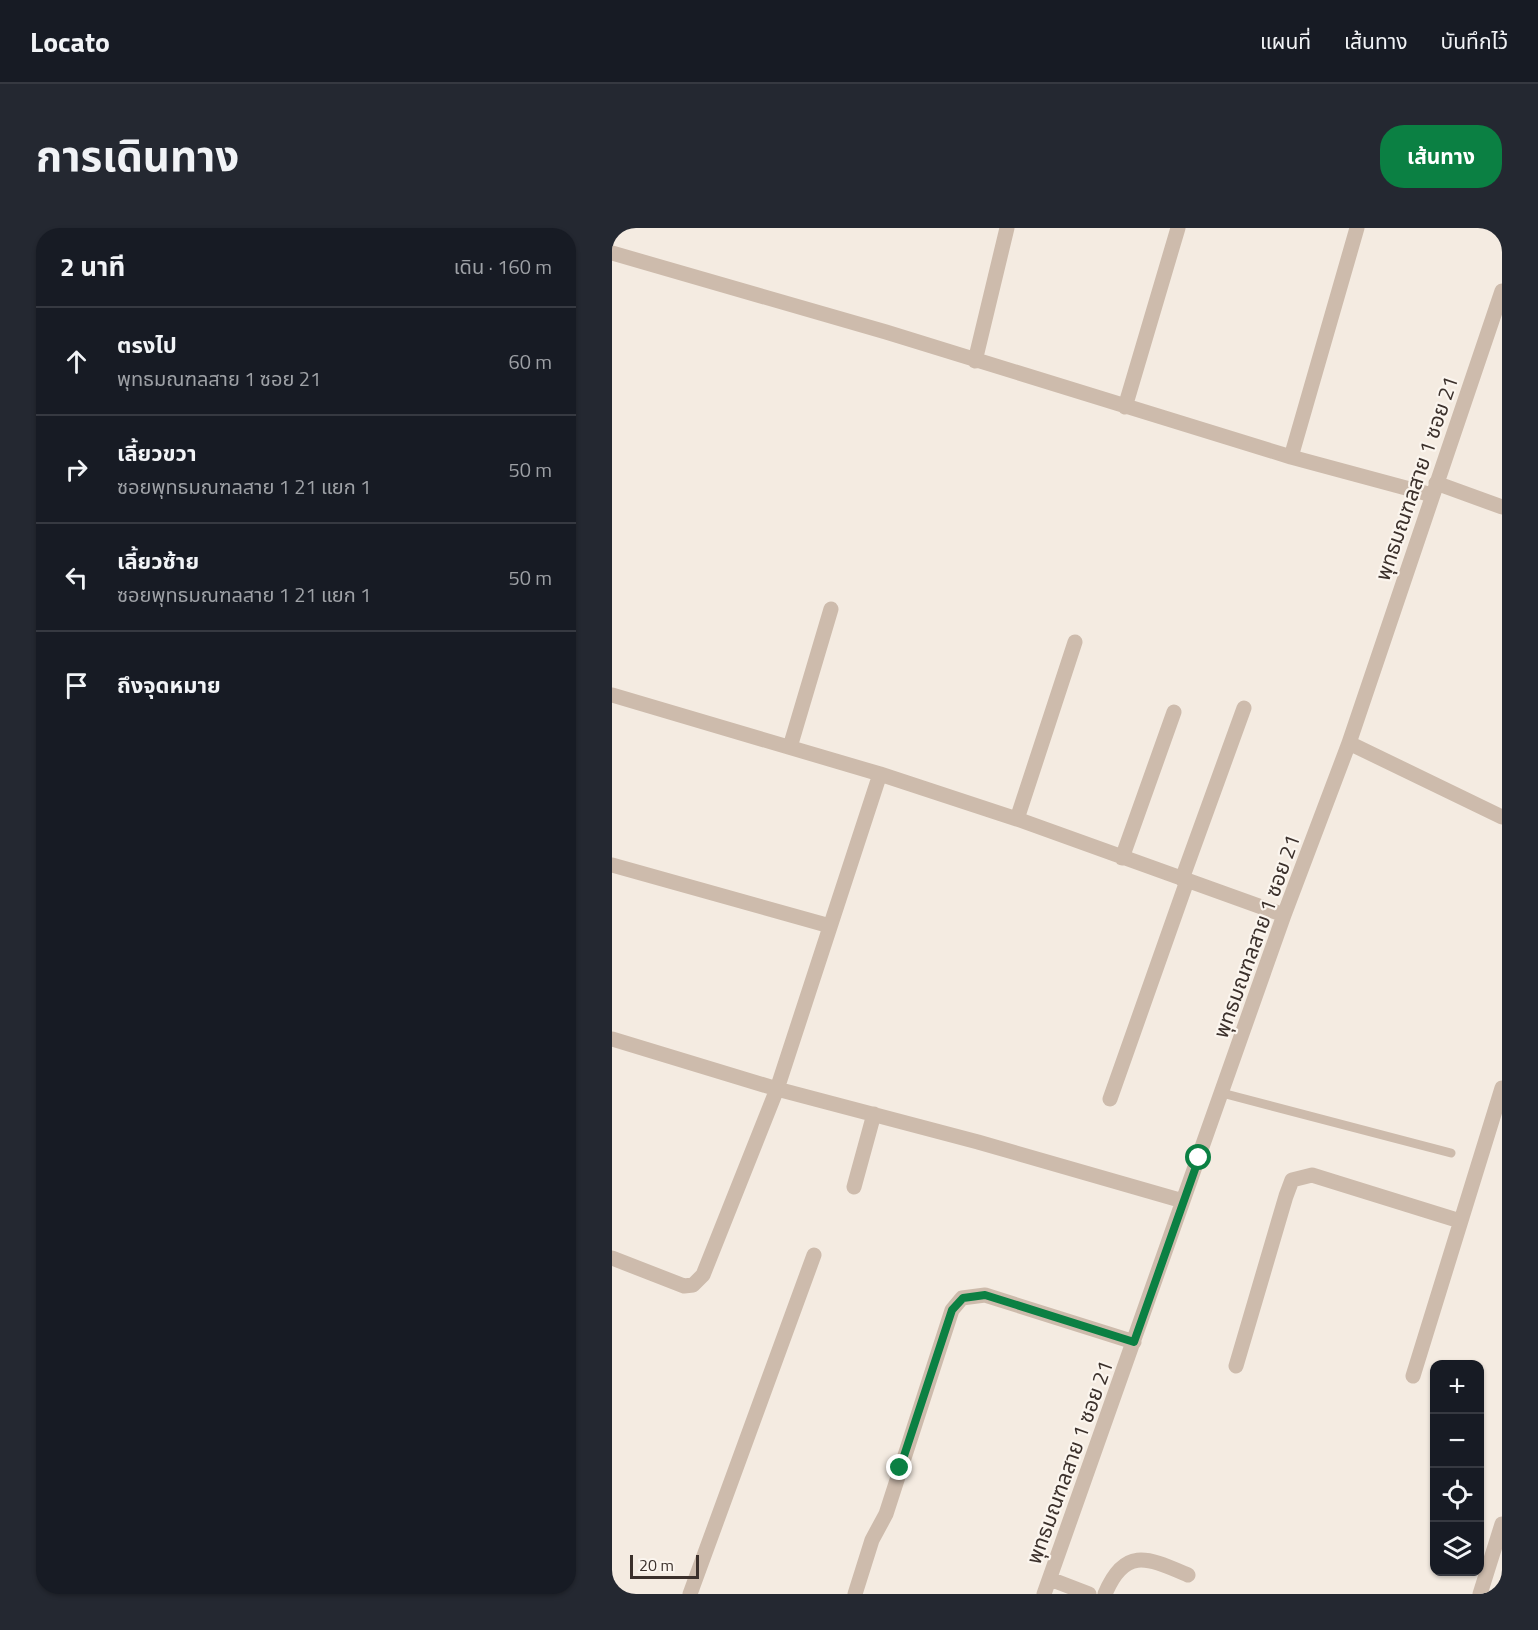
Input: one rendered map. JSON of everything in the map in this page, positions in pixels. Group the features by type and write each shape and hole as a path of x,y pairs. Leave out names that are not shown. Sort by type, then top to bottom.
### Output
{"street":[{"path":"975,361 1007,228"},
{"path":"1125,407 1178,228"},
{"path":"1291,457 1357,228"},
{"path":"612,253 886,332 1291,457 1434,489 1502,507"},
{"name":"พุทธมณฑลสาย 1 ซอย 21","path":"1044,1594 1284,915 1349,743 1502,291"},
{"path":"790,747 831,609"},
{"path":"1017,819 1075,642"},
{"path":"612,694 880,774 1017,819 1284,915"},
{"path":"1110,1099 1244,708"},
{"path":"1122,858 1174,712"},
{"path":"1349,743 1502,816"},
{"path":"612,1258 684,1286 693,1285 703,1275 777,1089 880,774"},
{"path":"612,864 830,926"},
{"path":"612,1039 777,1089 978,1142 1184,1201"},
{"path":"1413,1376 1502,1089"},
{"path":"854,1187 874,1114"},
{"path":"1236,1366 1292,1180 1312,1175 1460,1221"},
{"path":"690,1594 814,1255"},
{"path":"855,1594 872,1540 886,1514 952,1310 963,1298 985,1295 1134,1342"},
{"path":"1485,1593 1502,1524"},
{"path":"1105,1594 1117,1570 1123,1564 1133,1561 1162,1564 1188,1575"},
{"path":"1050,1579 1089,1594"}],"lane":[{"path":"1222,1093 1451,1154"}],"route":[{"path":"900,1468 952,1310 963,1298 985,1295 1134,1342 1199,1158"}]}
